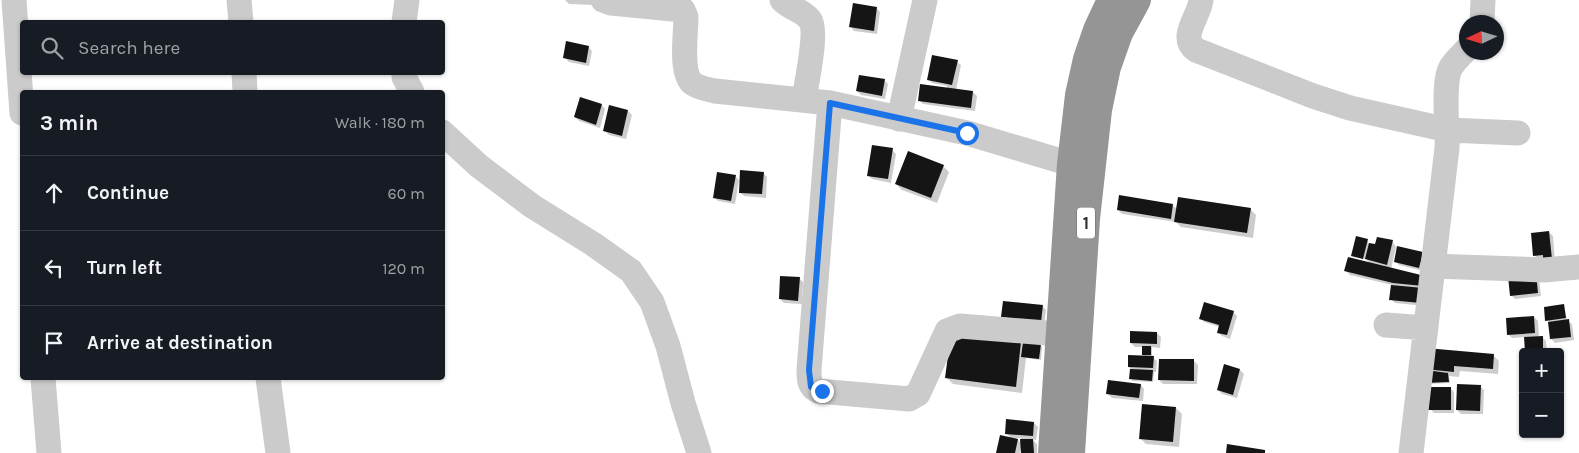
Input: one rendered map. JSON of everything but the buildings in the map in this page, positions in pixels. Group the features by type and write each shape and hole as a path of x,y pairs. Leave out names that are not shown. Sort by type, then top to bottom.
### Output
{"highway":[{"name":"1","path":"1052,453 1071,164 1079,96 1087,59 1097,30 1111,0"},
{"name":"1","path":"1071,453 1086,219 1098,110 1107,67 1119,33 1137,0"}],"street":[{"path":"14,0 20,90"},
{"path":"239,0 240,20"},
{"path":"404,20 406,0"},
{"path":"603,0 610,4 683,10 686,17 685,68 693,84 700,87 714,91 830,103 967,133 1071,164"},
{"path":"782,0 809,18 813,27 804,100"},
{"path":"899,119 925,0"},
{"path":"1201,0 1188,36 1189,43 1196,50 1350,108 1448,130 1518,133"},
{"path":"1482,15 1483,0"},
{"path":"1411,453 1448,130 1446,88 1448,73 1459,58"},
{"path":"244,75 246,90"},
{"path":"404,75 411,90"},
{"path":"830,103 809,370 810,383 814,389 818,391 909,399 918,394 947,331 953,327 984,326 1059,334"},
{"path":"445,135 479,166 532,206 593,244 631,271 652,302 668,346 699,453"},
{"path":"1433,266 1544,270 1579,267"},
{"path":"1386,325 1426,328"},
{"path":"43,380 49,453"},
{"path":"268,380 278,453"}],"route":[{"path":"822,391 811,387 809,370 830,103 967,133"}]}
